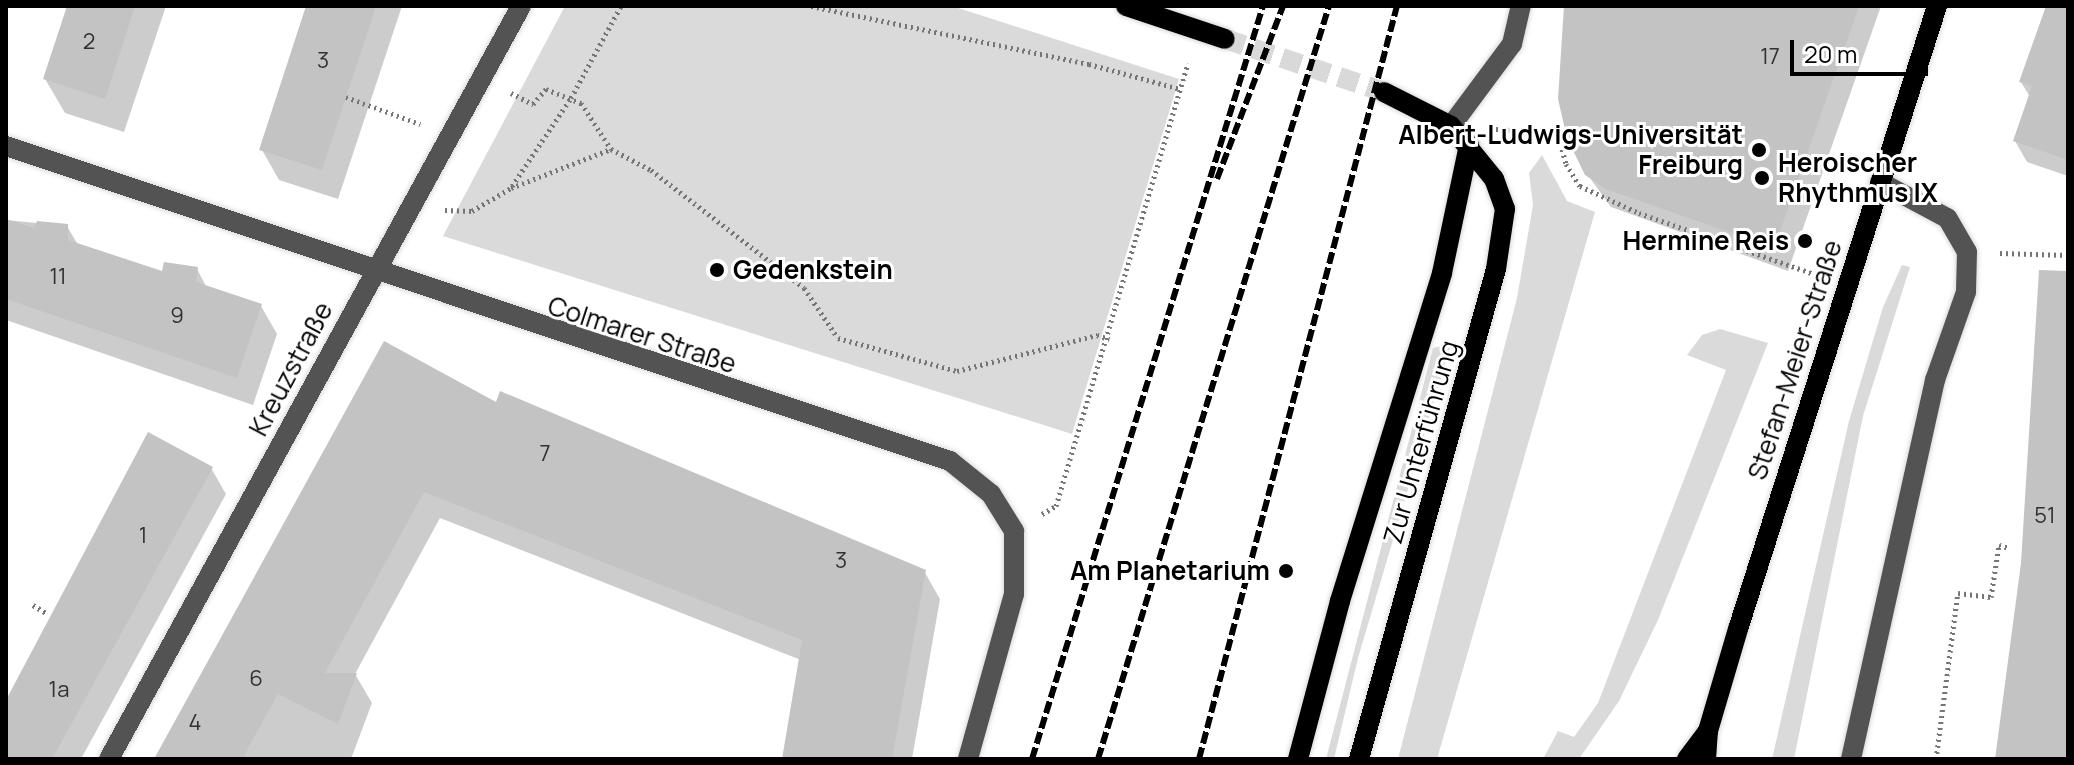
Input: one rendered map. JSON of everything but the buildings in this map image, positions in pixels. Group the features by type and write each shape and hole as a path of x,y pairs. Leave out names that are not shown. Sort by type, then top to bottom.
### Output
{"main road":[{"path":"1126,6 1162,11 1225,39"},
{"name":"Stefan-Meier-Straße","path":"1706,759 1708,731 1845,285 1937,6"},
{"name":"Zur Unterführung","path":"1359,759 1502,239 1505,209 1494,179 1451,126 1384,92"},
{"name":"Zur Unterführung","path":"1298,759 1340,601 1442,273 1469,145"},
{"name":"Stefan-Meier-Straße","path":"1687,759 1708,731"}],"street":[{"name":"Kreuzstraße","path":"109,759 521,6"},
{"path":"1451,126 1512,44 1521,6"},
{"name":"Colmarer Straße","path":"6,146 373,272 950,461 991,494 1014,531"},
{"path":"1851,759 1935,380 1966,292 1967,252 1947,218 1880,182"},
{"path":"968,759 1014,594 1014,531"}],"path":[{"path":"511,188 571,98 621,6"},
{"path":"811,6 1089,64 1180,89"},
{"path":"1014,531 1056,506 1109,339 1199,30"},
{"path":"482,77 533,104 546,89 571,98 592,114 611,149 651,170 804,288 838,338 957,371 1097,335 1109,339"},
{"path":"346,97 449,134"},
{"path":"1451,126 1557,132 1566,164 1580,186 1639,213 1845,285"},
{"path":"408,208 472,211 511,188 611,149"},
{"path":"1967,252 2068,255"},
{"path":"1936,759 1958,593 1991,597 1999,545 2009,548"},
{"path":"33,605 48,614"}],"shaded area":[{"path":"565,6 952,6 1179,79 1072,434 443,236"},
{"path":"1542,155 1567,201 1595,212 1437,759 1398,759 1517,298 1533,205 1529,173"},
{"path":"1902,265 1910,267 1863,416 1794,759 1772,759 1849,421 1883,307"},
{"path":"1720,329 1768,343 1658,620 1619,701 1579,759 1543,759 1558,731 1574,737 1598,703 1726,370 1687,355 1702,335"},
{"path":"1451,344 1358,658 1334,759 1326,759 1433,348"}],"tunnel":[{"path":"1225,39 1384,92"}],"railway":[{"path":"1032,759 1263,6"},
{"path":"1217,179 1283,6"},
{"path":"1098,759 1329,6"},
{"path":"1199,759 1397,6"}],"place":[{"name":"Albert-Ludwigs-Universität Freiburg","path":"1759,150"},
{"name":"Heroischer Rhythmus IX","path":"1762,178"},
{"name":"Hermine Reis","path":"1805,241"},
{"name":"Gedenkstein","path":"717,270"},
{"name":"Am Planetarium","path":"1286,571"}]}
